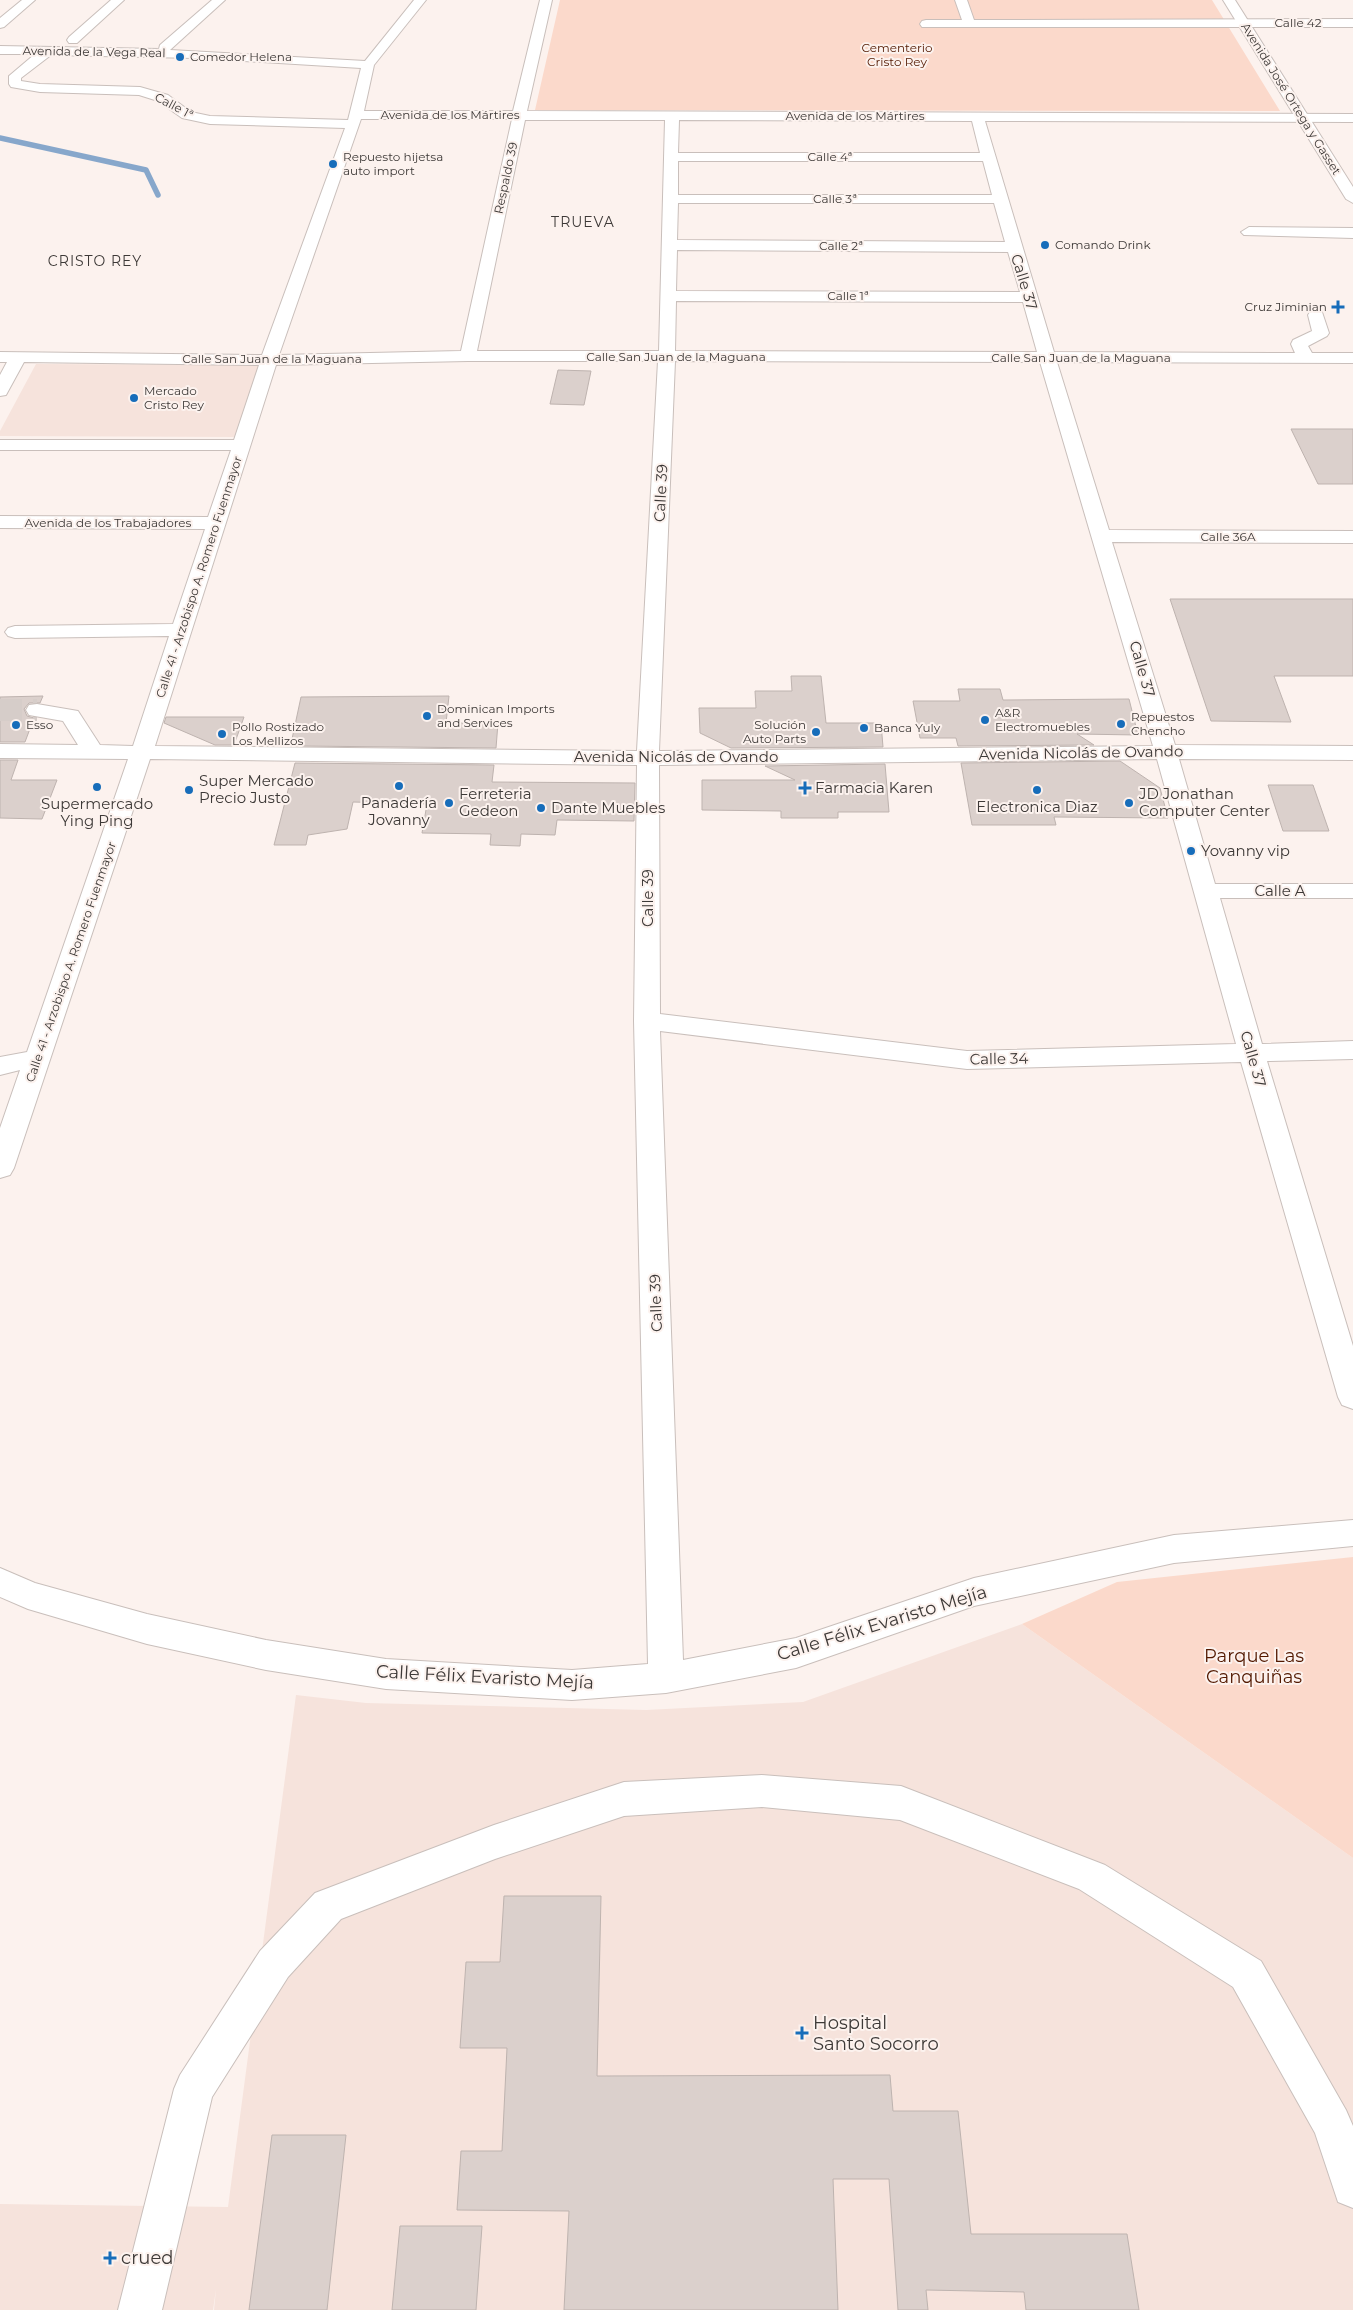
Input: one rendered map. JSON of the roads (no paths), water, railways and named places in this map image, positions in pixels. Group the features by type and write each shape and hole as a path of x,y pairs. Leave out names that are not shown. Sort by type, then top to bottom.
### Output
{"street":[{"path":"0,24 29,0"},
{"path":"73,40 118,0"},
{"path":"164,48 219,0"},
{"name":"Calle 41 - Arzobispo A. Romero Fuenmayor","path":"0,1168 142,752 269,360 355,119 368,65 420,0"},
{"name":"Respaldo 39","path":"468,356 519,116 546,0"},
{"path":"960,0 969,24"},
{"name":"Avenida José Ortega y Gasset","path":"1229,0 1353,199"},
{"name":"Calle 42","path":"926,24 1244,23 1348,19"},
{"path":"18,38 73,40 164,48 195,54"},
{"name":"Avenida de la Vega Real","path":"0,50 195,54 368,65"},
{"name":"Calle 1ª","path":"48,51 15,76 16,84 40,88 140,91 163,98 187,115 210,120 355,119"},
{"name":"Avenida de los Mártires","path":"355,119 519,116 1353,118"},
{"name":"Calle 37","path":"978,116 1014,247 1103,536 1353,1397"},
{"name":"Calle 39","path":"666,1678 648,1021 648,758 667,357 672,117"},
{"name":"Calle 4ª","path":"672,157 988,157"},
{"name":"Calle 3ª","path":"670,199 1000,199"},
{"path":"1249,232 1353,234"},
{"name":"Calle 2ª","path":"669,245 1014,247"},
{"name":"Calle 1ª","path":"668,296 1029,297"},
{"path":"1306,358 1299,344 1321,333 1316,315"},
{"name":"Calle San Juan de la Maguana","path":"0,357 269,360 468,356 1353,358"},
{"path":"0,391 18,357"},
{"path":"0,445 242,445"},
{"name":"Avenida de los Trabajadores","path":"0,522 217,523"},
{"name":"Calle 36A","path":"1103,536 1353,537"},
{"path":"15,632 182,630"},
{"path":"37,710 70,716 93,751"},
{"name":"Avenida Nicolás de Ovando","path":"0,750 648,758 1166,752 1353,753"},
{"name":"Calle A","path":"1206,892 1353,891"},
{"name":"Calle 34","path":"648,1021 967,1060 1251,1051 1353,1050"},
{"path":"0,1066 38,1058"},
{"name":"Calle Félix Evaristo Mejía","path":"0,1582 28,1595 147,1629 266,1655 386,1674 572,1686 666,1678 796,1653 974,1592 1155,1553 1248,1541 1353,1534"},
{"path":"140,2310 194,2090 274,1964 328,1906 494,1842 624,1799 762,1791 901,1803 1092,1877 1248,1974 1332,2124 1353,2187"}],"waterway":[{"path":"0,138 146,170 158,195"}],"tunnel":[{"path":"0,710 37,710"}],"place":[{"name":"Comedor Helena","path":"180,57"},
{"name":"Repuesto hijetsa auto import","path":"333,164"},
{"name":"Comando Drink","path":"1045,245"},
{"name":"Cruz Jiminian","path":"1338,307"},
{"name":"Mercado Cristo Rey","path":"134,398"},
{"name":"Dominican Imports and Services","path":"427,716"},
{"name":"A&R Electromuebles","path":"985,720"},
{"name":"Repuestos Chencho","path":"1121,724"},
{"name":"Esso","path":"16,725"},
{"name":"Banca Yuly","path":"864,728"},
{"name":"Solución Auto Parts","path":"816,732"},
{"name":"Pollo Rostizado Los Mellizos","path":"222,734"},
{"name":"Panadería Jovanny","path":"399,786"},
{"name":"Supermercado Ying Ping","path":"97,787"},
{"name":"Farmacia Karen","path":"805,788"},
{"name":"Super Mercado Precio Justo","path":"189,790"},
{"name":"Electronica Diaz","path":"1037,790"},
{"name":"Ferreteria Gedeon","path":"449,803"},
{"name":"JD Jonathan Computer Center","path":"1129,803"},
{"name":"Dante Muebles","path":"541,808"},
{"name":"Yovanny vip","path":"1191,851"},
{"name":"Hospital Santo Socorro","path":"802,2033"},
{"name":"crued","path":"110,2258"}],"district":[{"name":"TRUEVA","path":"583,222"},
{"name":"CRISTO REY","path":"95,261"}],"park label":[{"name":"Cementerio Cristo Rey","path":"897,55"},
{"name":"Parque Las Canquiñas","path":"1254,1666"}]}
